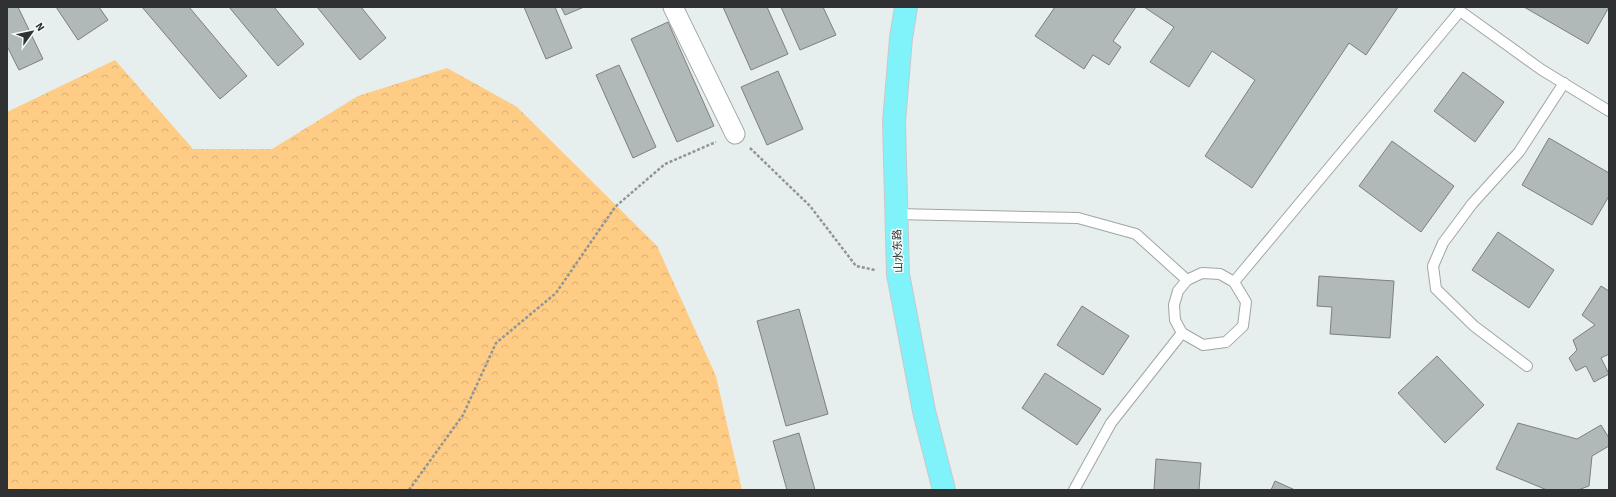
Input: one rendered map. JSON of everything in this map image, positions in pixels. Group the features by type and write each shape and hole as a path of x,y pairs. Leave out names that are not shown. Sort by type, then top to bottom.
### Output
{"highway":[{"name":"山水东路","path":"906,7 901,38 894,122 898,274 924,411 944,490"}],"street":[{"path":"673,7 735,134"}],"lane":[{"path":"1234,282 1460,12 1542,70 1609,111"},
{"path":"1528,366 1474,326 1436,289 1433,266 1443,243 1472,204 1519,152 1564,83"},
{"path":"896,214 1078,218 1136,234 1187,280"},
{"path":"1202,273 1208,273 1220,274 1234,282 1246,302 1243,326 1226,342 1202,345 1182,333 1175,320 1174,305 1178,291 1187,280 1202,273"},
{"path":"1074,490 1112,423 1182,333"}],"path":[{"path":"409,490 463,414 496,343 556,293 615,207 665,164 735,134 810,206 856,266 898,274"}],"green space":[{"path":"115,60 193,149 272,149 358,96 447,68 517,107 657,246 716,376 742,490 7,490 7,112"}],"building":[{"path":"7,7 18,7 43,59 19,70 7,46"},
{"path":"56,7 99,7 108,20 78,40"},
{"path":"142,7 189,7 247,76 220,99"},
{"path":"229,7 274,7 304,44 278,66"},
{"path":"317,7 361,7 386,38 360,60"},
{"path":"524,7 555,7 572,48 546,59"},
{"path":"561,7 584,7 565,15"},
{"path":"723,7 767,7 788,54 751,70"},
{"path":"781,7 823,7 836,35 800,50"},
{"path":"1055,7 1136,7 1113,41 1121,47 1109,65 1093,55 1084,69 1035,36"},
{"path":"1144,7 1398,7 1366,55 1349,43 1252,188 1205,156 1255,80 1212,51 1189,87 1150,62 1174,27"},
{"path":"1524,7 1609,7 1588,44"},
{"path":"668,22 714,126 677,142 631,39"},
{"path":"619,65 656,147 633,158 596,75"},
{"path":"778,71 803,129 767,145 741,87"},
{"path":"1463,72 1504,102 1475,142 1434,111"},
{"path":"1549,138 1609,173 1609,196 1592,225 1522,185"},
{"path":"1392,141 1454,186 1421,232 1359,186"},
{"path":"1498,232 1554,270 1529,308 1472,270"},
{"path":"1319,276 1394,281 1390,338 1330,334 1332,307 1317,306"},
{"path":"1601,286 1609,291 1609,354 1601,358 1609,374 1594,382 1586,366 1576,371 1569,358 1577,350 1573,340 1595,325 1582,315"},
{"path":"1082,306 1129,336 1103,375 1057,345"},
{"path":"799,309 828,414 786,426 757,321"},
{"path":"1437,356 1484,405 1445,443 1398,393"},
{"path":"1045,373 1101,409 1077,445 1022,408"},
{"path":"1518,423 1577,439 1601,425 1609,438 1609,446 1592,456 1589,486 1578,490 1547,490 1496,469"},
{"path":"799,433 815,490 787,490 773,441"},
{"path":"1156,459 1201,463 1199,490 1154,490"},
{"path":"1275,481 1295,490 1271,490"}]}
